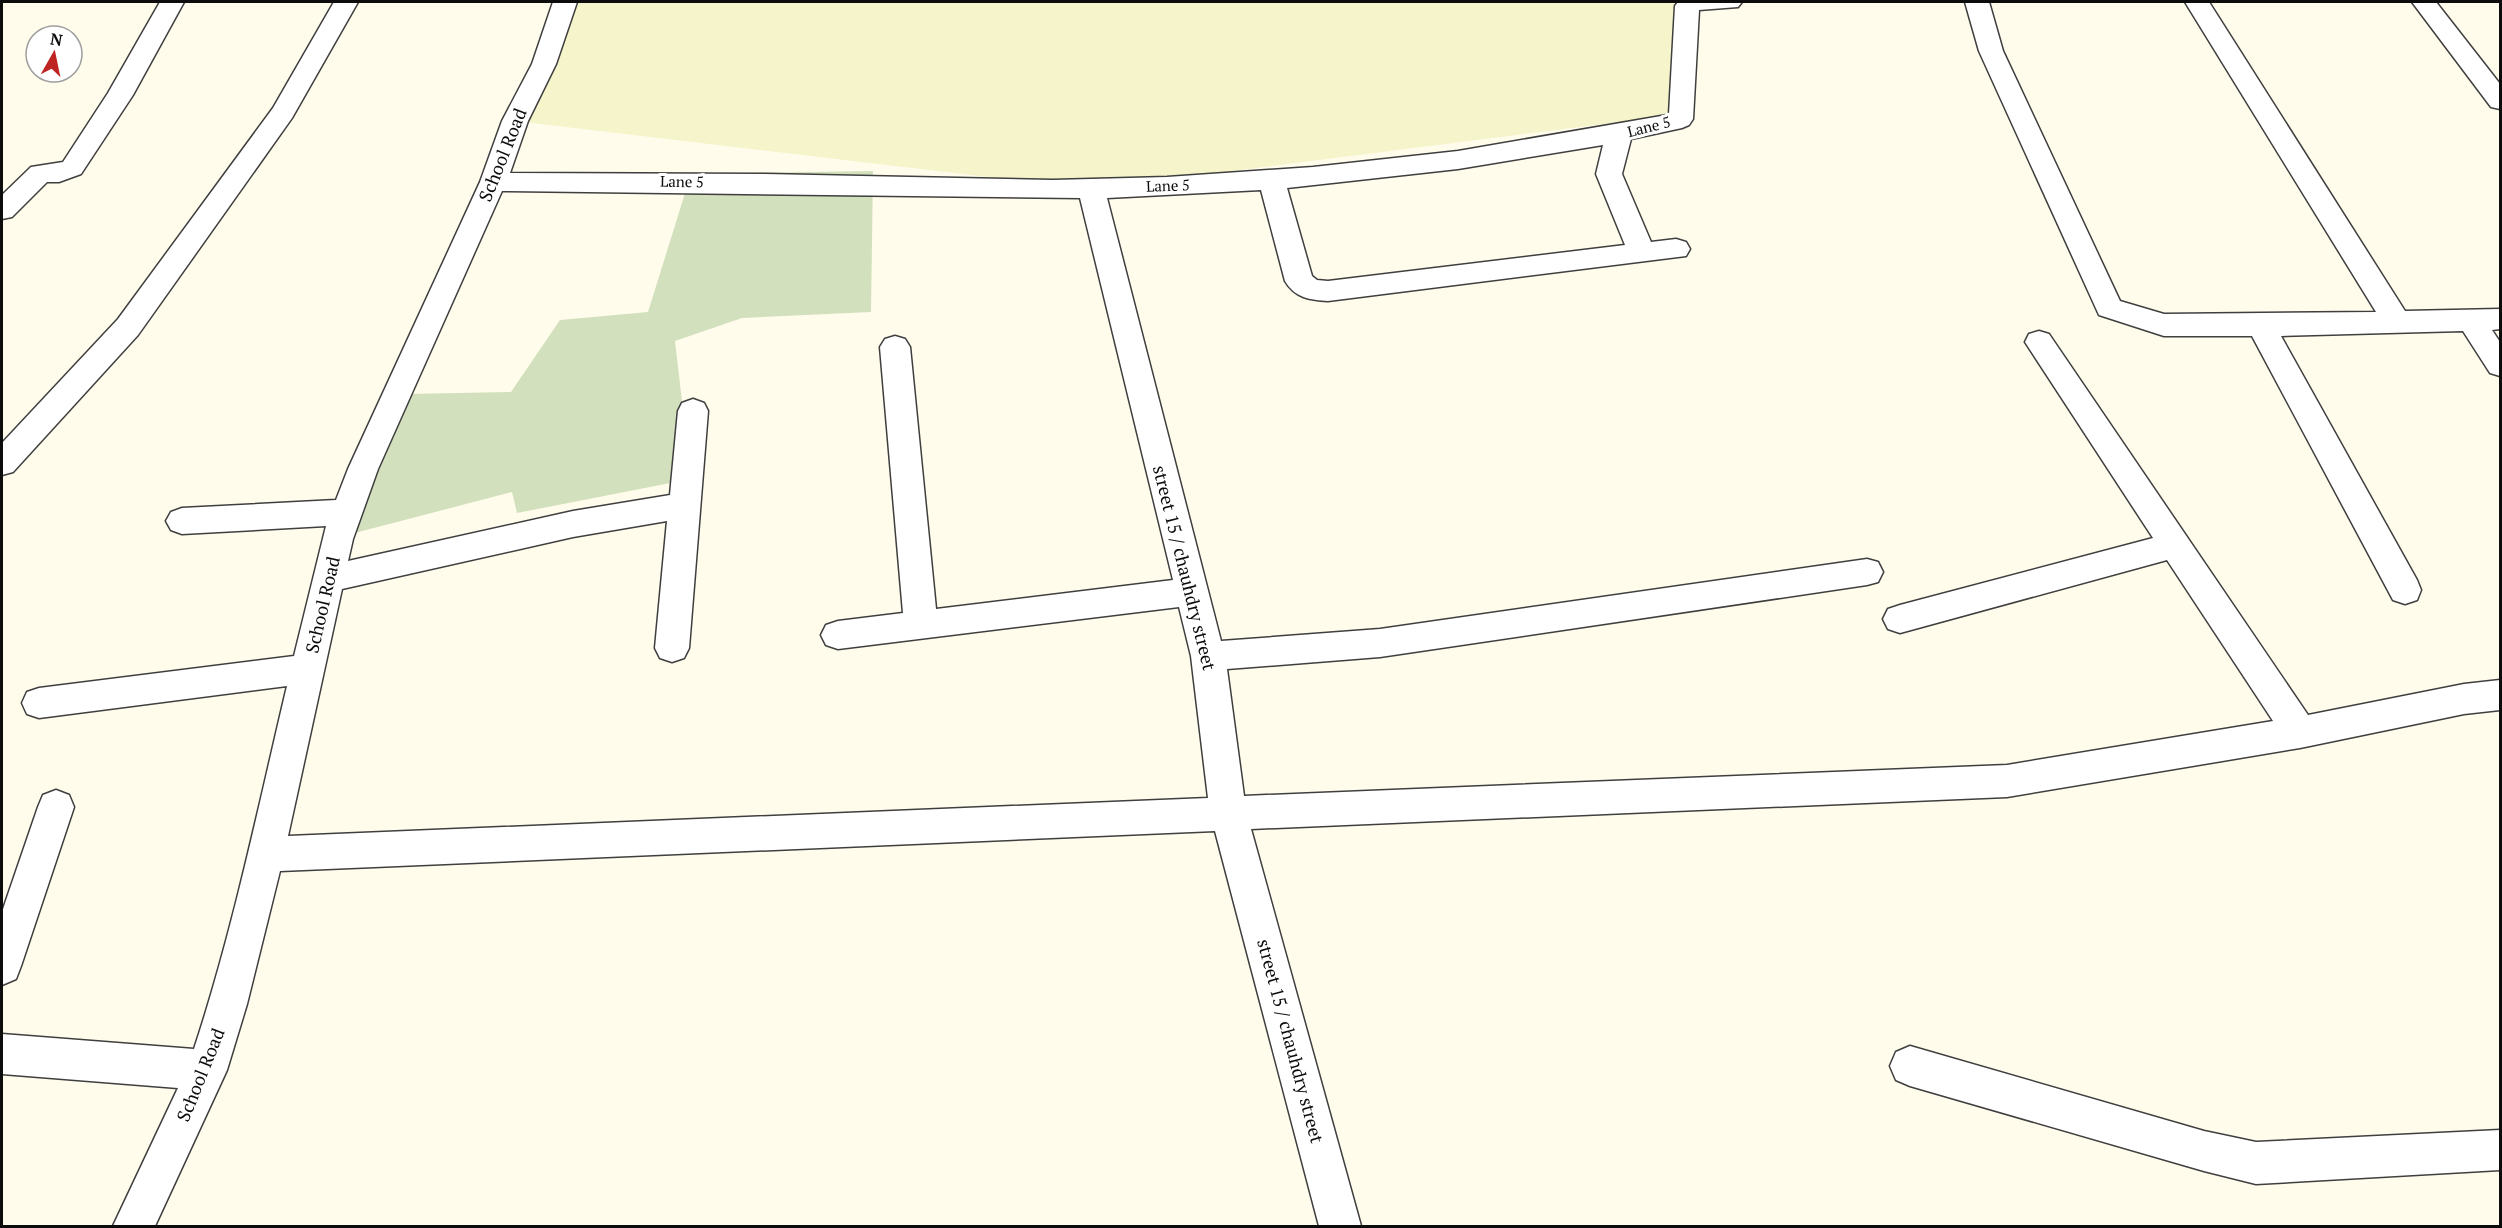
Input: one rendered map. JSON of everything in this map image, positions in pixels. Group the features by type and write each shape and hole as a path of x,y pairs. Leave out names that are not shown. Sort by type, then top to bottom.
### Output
{"street":[{"path":"2,210 40,173 59,173 72,168 120,94 172,2"},
{"path":"2,463 128,327 283,112 346,2"},
{"name":"School Road","path":"134,1227 207,1070 228,1004 266,854 338,539 363,469 493,182 515,121 543,64 565,2"},
{"name":"Lane 5","path":"493,182 592,181 1091,189 1272,181 1450,162 1673,123 1680,119 1682,114 1687,6 1690,3 1730,2"},
{"path":"1977,2 1991,51 2109,308 2164,325 2500,319"},
{"path":"2198,2 2396,321"},
{"path":"2424,2 2500,101"},
{"path":"1619,134 1609,174 1642,253"},
{"path":"1272,181 1299,281 1311,290 1328,291 1676,249"},
{"name":"street 15 / chauhdry street","path":"1091,189 1208,656 1228,813 1340,1227"},
{"path":"2470,319 2500,365"},
{"path":"2261,325 2405,590"},
{"path":"2039,342 2300,732"},
{"path":"895,347 921,625"},
{"path":"672,648 693,411"},
{"path":"328,579 573,524 686,505"},
{"path":"182,520 348,512"},
{"path":"1900,619 2175,545"},
{"path":"1208,656 1380,643 1867,572"},
{"path":"838,635 1191,592"},
{"path":"39,703 308,669"},
{"path":"266,854 2007,781 2300,732 2464,699 2500,695"},
{"path":"2,966 56,807"},
{"path":"2,1054 207,1070"},
{"path":"1910,1066 2204,1151 2256,1163 2500,1149"}],"green space":[{"path":"559,2 1730,2 1690,3 1682,114 1091,189 515,121"},
{"path":"873,171 871,312 742,318 675,341 691,479 517,513 512,492 347,535 405,394 511,392 560,320 648,312 691,174"}]}
